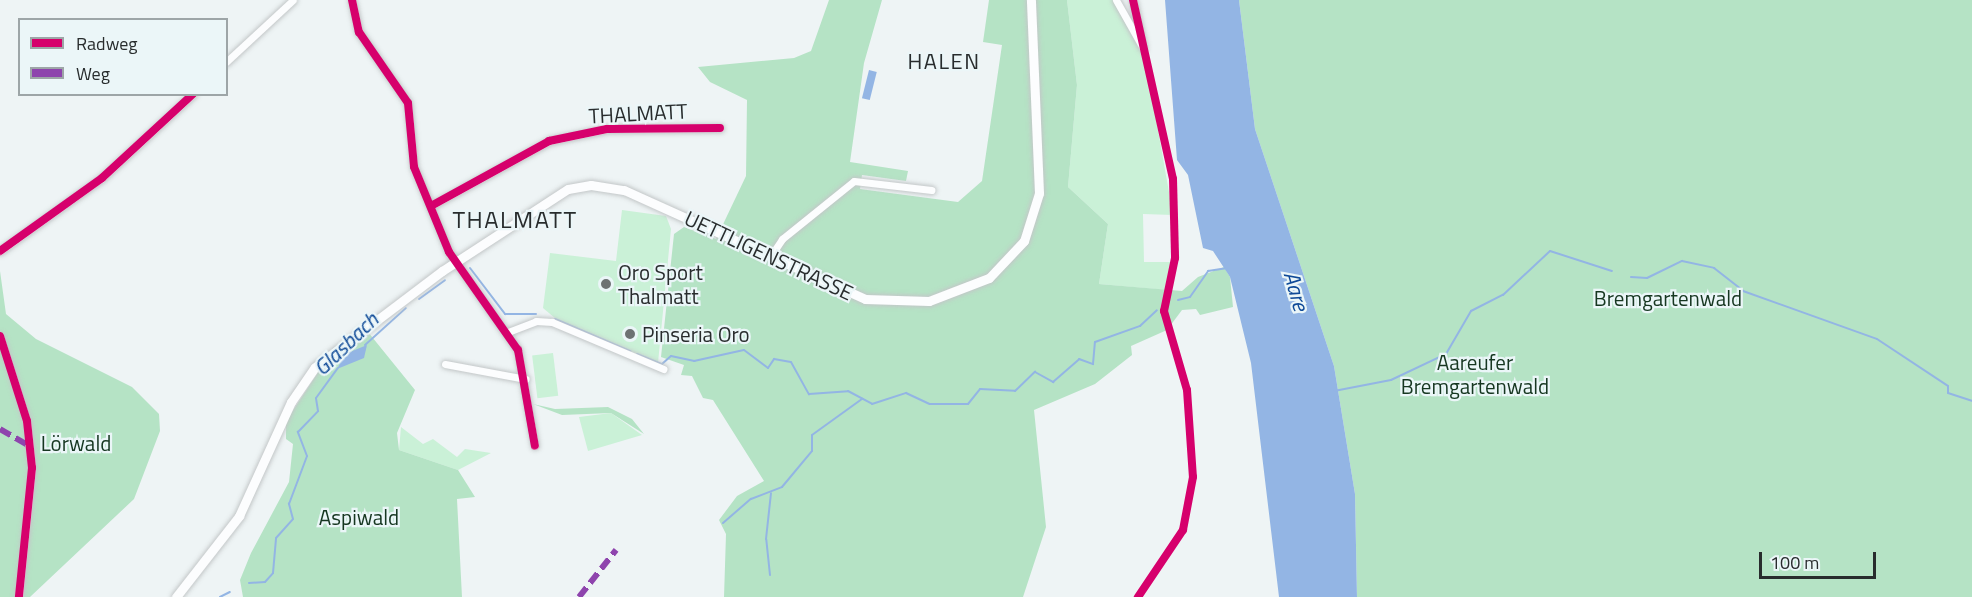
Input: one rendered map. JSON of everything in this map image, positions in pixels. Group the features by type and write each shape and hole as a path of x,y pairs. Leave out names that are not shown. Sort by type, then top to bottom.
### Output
{"main road":[{"name":"UETTLIGENSTRASSE","path":"176,597 238,516 310,373 456,261 549,198 591,184 632,192 844,292 886,302 948,296 1002,267 1028,232 1039,193 1031,0"}],"street":[{"path":"228,60 293,0"},
{"path":"352,0 359,32 408,104 412,160 456,261 508,332 526,379 535,446"},
{"path":"1116,0 1143,48 1133,0"},
{"path":"1,249 110,172 191,96"},
{"name":"THALMATT","path":"431,206 549,141 607,129 720,128"},
{"path":"770,257 782,239 857,180 931,190"},
{"path":"508,332 546,321 663,369"},
{"path":"0,336 27,422 32,468 18,597"},
{"path":"445,364 526,379"}],"green space":[{"path":"829,0 882,0 864,63 850,162 908,171 906,181 862,175 860,189 958,202 982,181 1002,45 983,42 989,0 1067,0 1077,85 1068,187 1108,224 1099,284 1182,291 1198,277 1224,267 1230,277 1233,307 1200,315 1196,309 1182,310 1167,330 1131,346 1132,355 1095,384 1034,410 1046,527 1023,597 724,597 726,534 719,520 737,496 764,481 713,400 703,398 692,376 681,375 684,365 661,357 674,234 684,227 716,239 746,176 747,100 710,82 698,67 794,58 811,51"},
{"path":"1067,0 1113,0 1146,62 1173,215 1143,214 1144,262 1174,262 1167,290 1099,284 1108,224 1068,187 1077,85"},
{"name":"Bremgartenwald","path":"1239,0 1972,0 1972,597 1357,597 1355,494 1334,366 1255,129"},
{"name":"Oro Sport Thalmatt","path":"622,210 666,216 671,229 658,363 556,319 543,308 550,253 616,261"},
{"name":"Lörwald","path":"0,271 6,314 36,339 132,387 159,414 160,431 134,499 30,597 0,597"},
{"name":"Aspiwald","path":"368,332 415,390 397,433 399,450 458,470 475,497 457,499 462,597 243,597 240,580 251,553 289,482 293,444 286,439 286,421 323,365"},
{"path":"553,353 558,396 537,398 532,356"},
{"path":"533,404 555,409 608,407 632,419 644,434 611,413 562,415"},
{"path":"611,413 642,435 588,451 579,417"},
{"path":"401,427 423,444 433,439 457,457 465,449 491,453 458,470 399,450"}],"water":[{"name":"Aare","path":"1165,0 1239,0 1255,129 1334,366 1355,494 1357,597 1279,597 1251,363 1230,277 1213,251 1203,248 1188,175 1177,160"},
{"path":"869,70 877,72 870,100 862,98"},
{"path":"367,345 364,358 337,369 345,354"}],"waterway":[{"path":"1334,391 1391,380 1446,354 1471,311 1503,295 1550,251 1612,271"},
{"path":"1631,277 1647,278 1682,261 1714,268 1743,291 1877,339 1948,386 1948,393 1972,401"},
{"name":"Glasbach","path":"470,268 505,314 536,314"},
{"name":"Glasbach","path":"1178,300 1190,297 1208,271 1226,268"},
{"name":"Glasbach","path":"419,299 445,280"},
{"name":"Glasbach","path":"365,345 406,308"},
{"name":"Glasbach","path":"637,354 662,364 671,356 694,361 744,350 768,368 774,359 791,362 809,394 848,391 872,404 906,393 930,404 968,404 980,389 1015,391 1035,372 1053,382 1079,359 1093,364 1095,342 1140,326 1157,310"},
{"name":"Glasbach","path":"555,319 630,351"},
{"name":"Glasbach","path":"249,583 265,582 273,573 276,538 293,519 289,504 307,456 298,432 318,411 316,398 338,368"},
{"path":"723,523 751,499 782,487 812,451 812,435 862,399"},
{"path":"770,575 766,539 771,493"},
{"path":"220,597 230,592"}],"marked path":[{"path":"0,429 30,446"},
{"path":"579,597 616,550"}],"cycle path":[{"path":"352,0 359,32 408,103 414,167 449,252 518,350 535,446"},
{"path":"1133,0 1173,179 1175,258 1164,311 1187,390 1193,477 1183,530 1138,597"},
{"path":"0,251 102,178 191,96"},
{"path":"431,206 549,141 607,129 720,128"},
{"path":"0,336 27,421 32,468 19,597"}],"place":[{"name":"Oro Sport Thalmatt","path":"606,284"},
{"name":"Pinseria Oro","path":"630,334"}],"district":[{"name":"HALEN","path":"944,62"},
{"name":"THALMATT","path":"515,220"}],"park label":[{"name":"Aareufer Bremgartenwald","path":"1475,374"}]}
